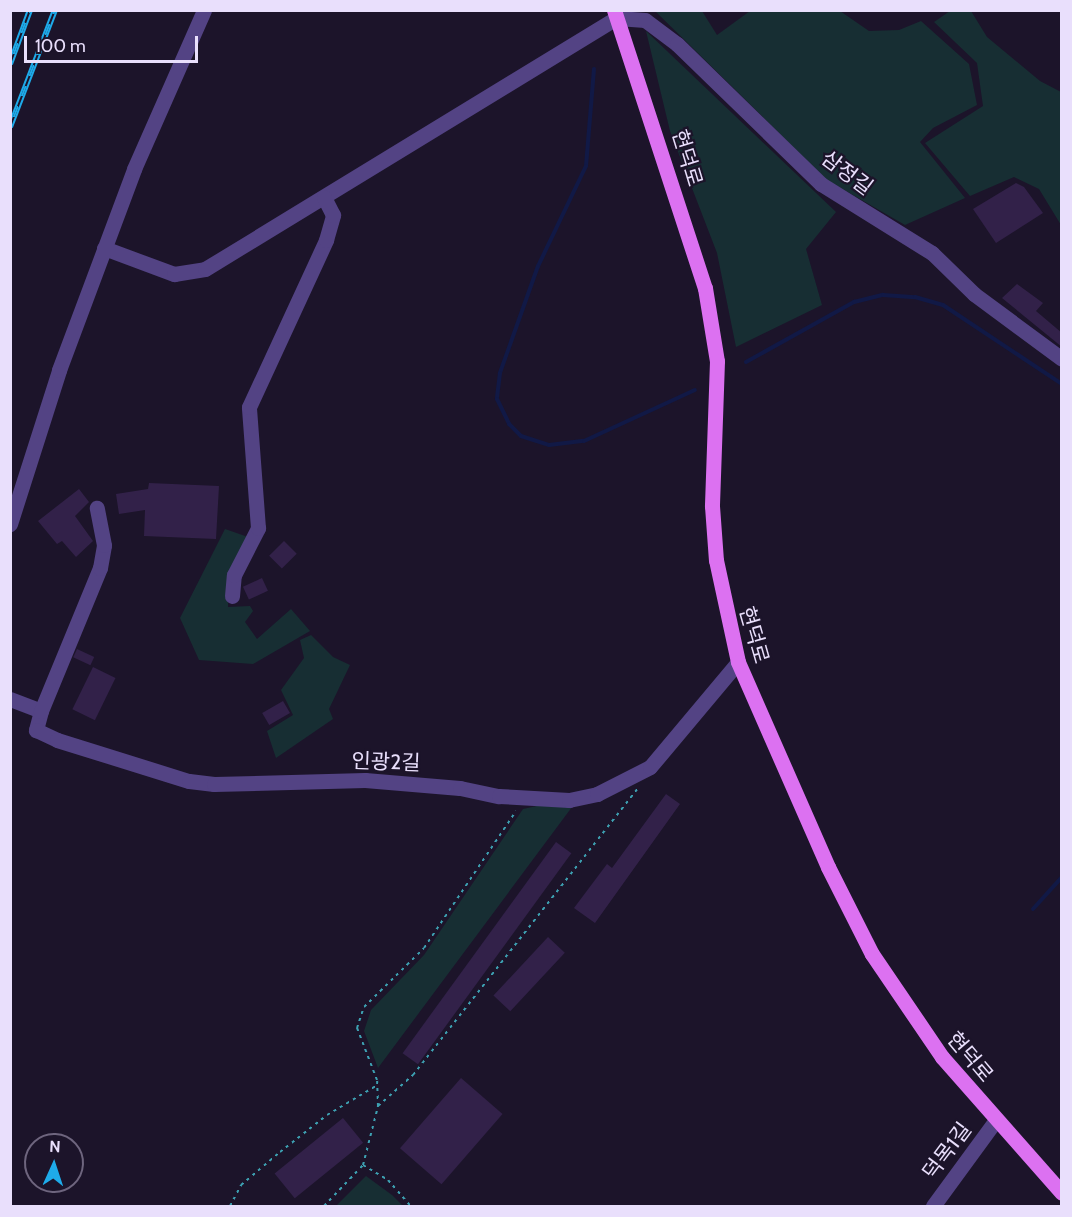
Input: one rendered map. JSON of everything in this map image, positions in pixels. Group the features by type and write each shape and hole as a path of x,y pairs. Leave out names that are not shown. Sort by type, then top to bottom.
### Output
{"main road":[{"name":"현덕로","path":"615,14 705,288 717,361 712,506 716,560 738,662 823,857 872,954 942,1057 1062,1193"}],"street":[{"path":"10,524 59,370 104,248 167,89 204,10"},
{"path":"104,248 156,269 189,274 220,261 615,14"},
{"name":"삼정길","path":"615,14 645,20 659,28 821,184 932,253 974,294 1062,359"},
{"path":"232,596 234,575 258,528 249,406 326,240 333,215 324,197"},
{"path":"10,699 41,711 100,568 104,545 97,508"},
{"name":"인광2길","path":"41,711 36,730 57,740 189,781 214,784 365,780 525,799 569,800 597,794 650,767 738,662"},
{"name":"덕목1길","path":"933,1206 996,1120"}],"path":[{"path":"378,1106 413,1075 640,785"},
{"path":"324,1206 363,1165 378,1106 377,1086 357,1028 364,1007 424,948 525,799"},
{"path":"230,1206 241,1185 279,1152 327,1115 377,1086"},
{"path":"363,1165 388,1180 411,1206"}],"green space":[{"path":"655,11 702,11 717,35 750,11 840,11 869,31 899,30 921,21 969,64 977,105 933,128 920,142 965,198 905,225 827,180"},
{"path":"950,11 971,11 987,37 1040,81 1061,92 1061,225 1039,189 1014,177 970,196 925,143 983,106 977,63 934,22"},
{"path":"646,31 836,212 806,249 822,305 736,347 717,253 670,131"},
{"path":"225,529 248,537 229,577 228,607 250,606 253,611 245,622 257,639 291,609 310,631 253,664 199,660 180,618"},
{"path":"311,635 333,657 350,665 329,709 333,719 276,758 267,731 293,715 281,690 304,658 300,640"},
{"path":"541,805 572,807 378,1068 364,1031 371,1010 424,955 523,809"},
{"path":"366,1176 392,1195 403,1206 336,1206"}],"building":[{"path":"1016,183 1024,187 1043,213 996,243 973,209"},
{"path":"1017,284 1043,303 1036,311 1062,333 1062,347 1002,298"},
{"path":"149,483 219,486 216,539 144,536 145,510 119,514 116,494 148,489"},
{"path":"79,489 89,502 75,516 93,541 76,557 62,541 57,544 38,521"},
{"path":"284,541 297,554 282,569 269,556"},
{"path":"262,578 268,591 249,600 243,587"},
{"path":"77,649 94,657 90,665 73,657"},
{"path":"93,667 115,678 95,720 72,709"},
{"path":"283,701 290,713 269,725 262,713"},
{"path":"666,794 680,804 595,923 574,908 607,864 612,868"},
{"path":"556,842 571,853 418,1064 403,1053"},
{"path":"548,937 565,953 510,1011 493,996"},
{"path":"461,1078 503,1114 441,1184 400,1148"},
{"path":"343,1118 363,1143 295,1198 275,1173"}],"waterway":[{"path":"594,69 586,166 538,266 500,373 497,399 509,424 521,436 549,445 584,441 695,390"},
{"path":"746,362 854,302 883,295 915,297 943,305 1062,384"},
{"path":"1033,909 1062,877"}],"railway":[{"path":"10,64 30,10"},
{"path":"10,127 55,10"}]}
